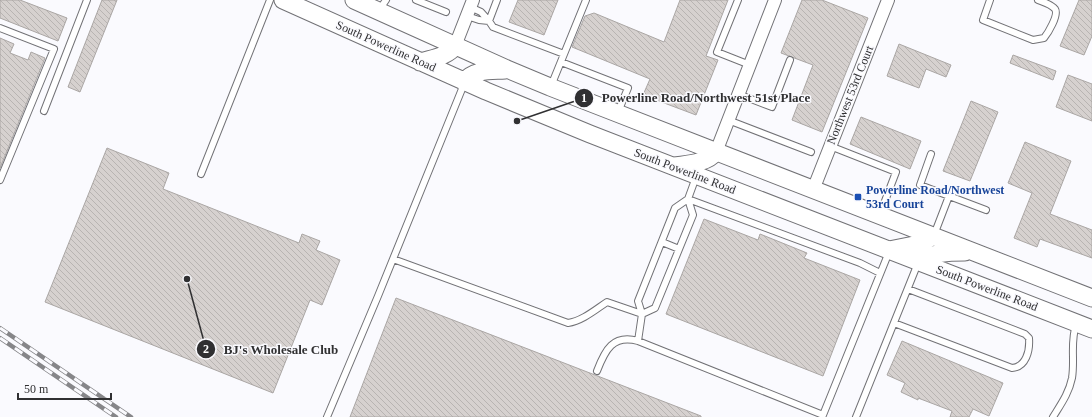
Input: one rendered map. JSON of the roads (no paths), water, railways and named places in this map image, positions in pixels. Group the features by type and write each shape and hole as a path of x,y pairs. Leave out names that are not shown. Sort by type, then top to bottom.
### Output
{"main road":[{"name":"South Powerline Road","path":"283,0 464,82 562,123 1084,326"},
{"path":"354,0 382,6 455,46 550,87 1092,298"},
{"path":"420,62 445,54 455,46"},
{"path":"464,82 477,72 507,69"},
{"path":"671,166 703,161 709,159 716,152"},
{"path":"889,250 919,244 933,236"},
{"path":"919,262 926,257 940,253 974,252"}],"street":[{"path":"716,152 775,0"},
{"name":"Northwest 53rd Court","path":"813,190 888,0"},
{"path":"455,46 470,8"}],"lane":[{"path":"44,111 87,0"},
{"path":"201,174 270,0"},
{"path":"416,0 446,12"},
{"path":"489,21 497,0"},
{"path":"550,87 586,0"},
{"path":"738,0 717,52 750,65"},
{"path":"990,0 983,20 1033,40 1038,40 1044,38 1048,33 1056,12 1050,5 1038,0"},
{"path":"470,8 479,20 489,21"},
{"path":"489,21 493,27 564,54"},
{"path":"0,28 54,49 0,180"},
{"path":"738,94 772,107 790,60"},
{"path":"561,62 628,88 618,114"},
{"path":"327,417 393,259 464,82"},
{"path":"728,120 811,152"},
{"path":"830,146 896,172 880,216"},
{"path":"931,154 920,184 986,210"},
{"path":"638,341 642,314 638,301 675,208 688,199 697,176"},
{"path":"933,236 949,196"},
{"path":"393,259 568,323 574,322 608,302 642,314 656,308 693,215 688,199"},
{"path":"688,199 860,263 880,273"},
{"path":"662,242 679,249"},
{"path":"597,371 602,358 613,343 628,338 823,416 889,250"},
{"path":"856,417 919,262"},
{"path":"894,323 1012,368 1017,368 1021,365 1028,353 1029,338 1026,334 908,289"},
{"path":"1053,417 1063,402 1069,389 1072,377 1072,335 1084,326"}],"railway":[{"path":"0,328 131,417"},
{"path":"0,338 116,417"}],"place":[{"name":"Powerline Road/Northwest 51st Place","path":"517,121"},
{"name":"Powerline Road/Northwest 53rd Court","path":"858,197"},
{"name":"BJ's Wholesale Club","path":"187,279"}]}
